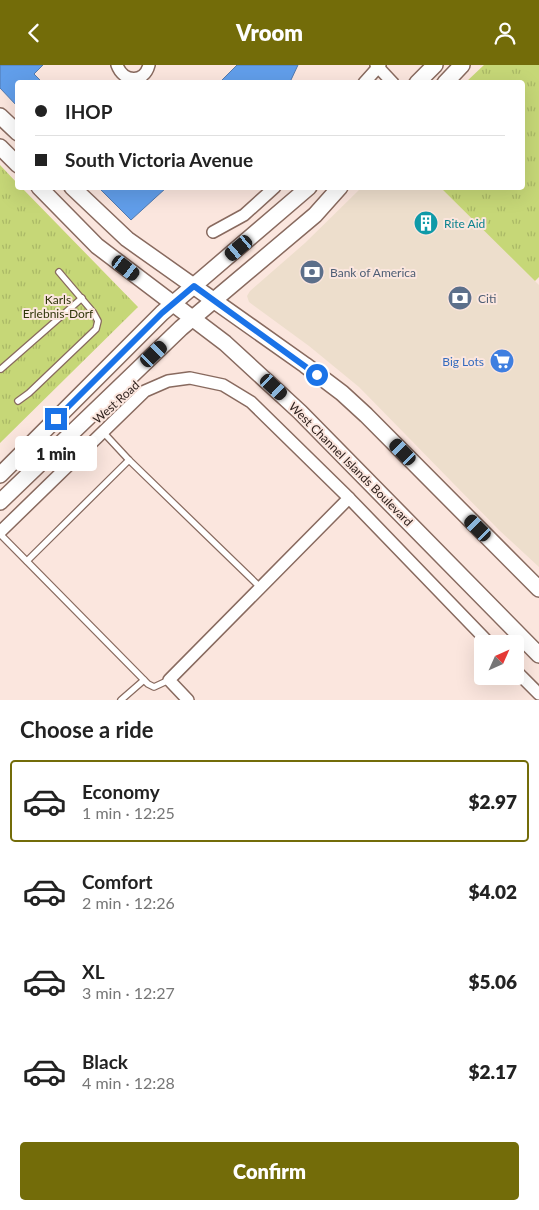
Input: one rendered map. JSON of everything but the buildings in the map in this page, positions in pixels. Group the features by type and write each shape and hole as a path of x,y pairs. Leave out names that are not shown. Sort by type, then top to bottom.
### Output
{"main road":[{"path":"420,80 435,65"},
{"path":"447,80 462,65"},
{"path":"0,116 15,130"},
{"path":"0,147 15,162"},
{"name":"West Channel Islands Boulevard","path":"42,190 97,246 225,343 300,412 539,655"},
{"path":"75,190 127,239 281,348 348,399 539,589"},
{"path":"0,475 173,303 306,190"},
{"path":"0,502 192,318 315,215 337,190"}],"street":[{"path":"117,65 125,77 133,80 141,77 149,65"},
{"path":"366,80 378,66 390,80"},
{"path":"213,233 244,215 272,190"},
{"name":"West Road","path":"0,533 145,391 168,381 190,378 224,385 250,402 349,498 481,635"},
{"path":"188,700 169,680 349,498"},
{"path":"524,678 539,694"}],"lane":[{"path":"18,401 29,393 96,329 98,321 93,312 59,272"},
{"path":"1,369 82,298"},
{"path":"103,432 261,587"},
{"path":"28,561 130,460"},
{"path":"0,533 144,680 154,687 169,680"},
{"path":"121,700 144,680"}],"shaded area":[{"path":"359,190 444,190 539,285 539,567 499,530 359,387 309,346 249,302 247,296 250,291 305,243"}],"green space":[{"path":"484,65 539,65 539,277 535,281 443,190 525,190 525,80 468,80"},
{"name":"Karls Erlebnis-Dorf","path":"0,165 15,181 15,190 24,190 138,307 0,443"}],"water":[{"path":"0,65 43,65 34,74 40,80 15,80 15,104 0,88"},
{"path":"237,65 298,65 291,80 222,80"},
{"path":"101,190 164,190 131,220"}],"place":[{"name":"Rite Aid","path":"426,223"},
{"name":"Bank of America","path":"312,272"},
{"name":"Citi","path":"460,298"},
{"name":"Big Lots","path":"502,361"}],"route":[{"path":"56,419 162,313 194,286 274,342 317,375"}]}
